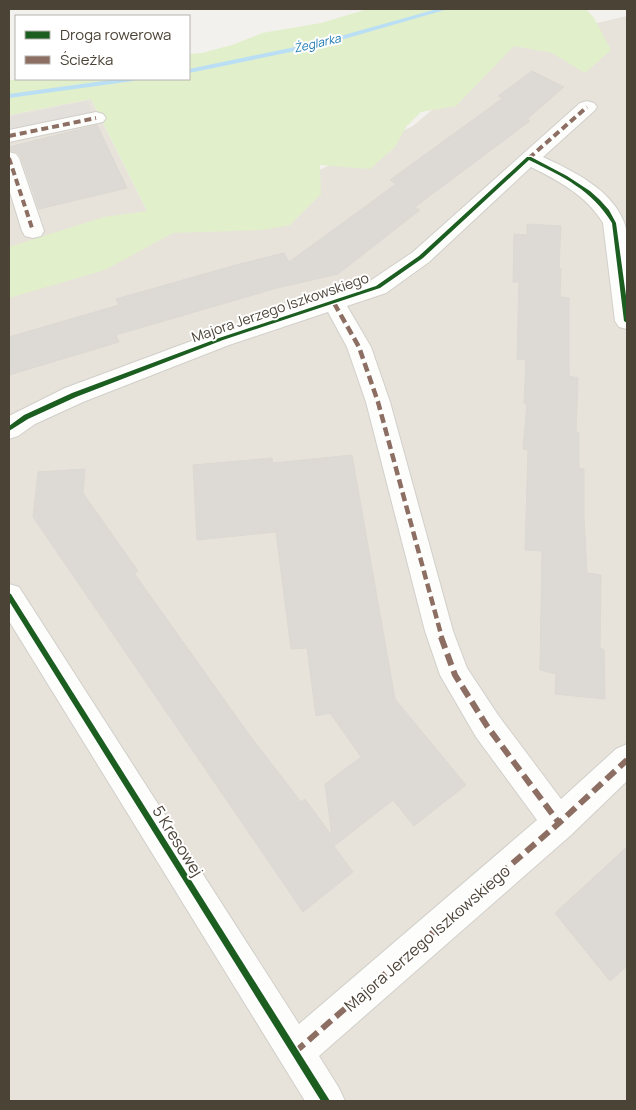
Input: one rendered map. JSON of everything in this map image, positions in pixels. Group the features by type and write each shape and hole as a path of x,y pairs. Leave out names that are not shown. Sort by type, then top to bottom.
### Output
{"street":[{"name":"Majora Jerzego Iszkowskiego","path":"9,428 26,417 74,395 221,339 378,287 401,272 587,107"},
{"path":"9,136 96,118"},
{"path":"9,158 33,231"},
{"path":"529,158 582,187 600,201 609,212 614,223 627,321"},
{"name":"Majora Jerzego Iszkowskiego","path":"334,303 359,347 378,402 439,631 455,675 487,726 559,823"},
{"name":"5 Kresowej","path":"9,596 326,1101"},
{"name":"Majora Jerzego Iszkowskiego","path":"295,1052 559,823 627,760"}],"shaded area":[{"path":"627,16 627,1101 9,1101 9,115 91,99 147,211 313,173 413,126 511,43"},
{"path":"87,101 92,113 9,130 9,117"}],"green space":[{"path":"368,9 586,9 594,18 611,50 585,73 552,53 514,46 456,106 421,112 406,127 395,147 370,169 320,165 321,194 290,225 262,230 173,233 105,270 9,298 9,247 104,217 147,211 91,99 9,115 9,80 190,80 190,54 202,53 232,45 262,33 321,23"}],"building":[{"path":"532,71 564,87 527,119 530,121 415,207 420,210 338,274 277,288 116,335 119,342 9,375 9,337 119,305 116,299 236,265 284,253 289,262 396,184 390,180 503,98 498,96"},
{"path":"97,125 127,188 39,209 21,157 17,152 9,150 9,147"},
{"path":"527,224 561,226 560,297 569,298 569,376 578,378 576,432 579,433 579,468 584,469 587,573 601,575 600,648 604,650 605,699 555,694 556,674 540,670 542,551 525,550 528,450 523,449 527,404 524,403 526,360 517,359 519,282 513,282 514,234 527,235"},
{"path":"352,455 395,699 466,785 414,826 393,800 334,846 353,872 303,912 33,517 38,472 85,469 83,493 138,571 134,573 245,729 301,802 305,799 332,836 325,784 361,757 330,713 316,716 307,648 291,649 276,532 197,540 193,465 272,458 273,463"},
{"path":"627,847 627,966 610,981 555,913"}],"waterway":[{"name":"Żeglarka","path":"190,71 320,44 444,9"},
{"name":"Żeglarka","path":"9,96 126,80"}],"marked path":[{"path":"529,158 587,107"},
{"path":"9,136 96,118"},
{"path":"9,158 33,231"},
{"path":"334,303 359,347 378,402 439,631 455,675 487,726 559,823"},
{"path":"295,1052 559,823 627,760"}],"cycle path":[{"path":"9,429 26,417 74,395 221,339 378,287 421,257 529,158 578,184 589,192 607,211 614,223 627,321"},
{"path":"9,596 326,1101"}]}
